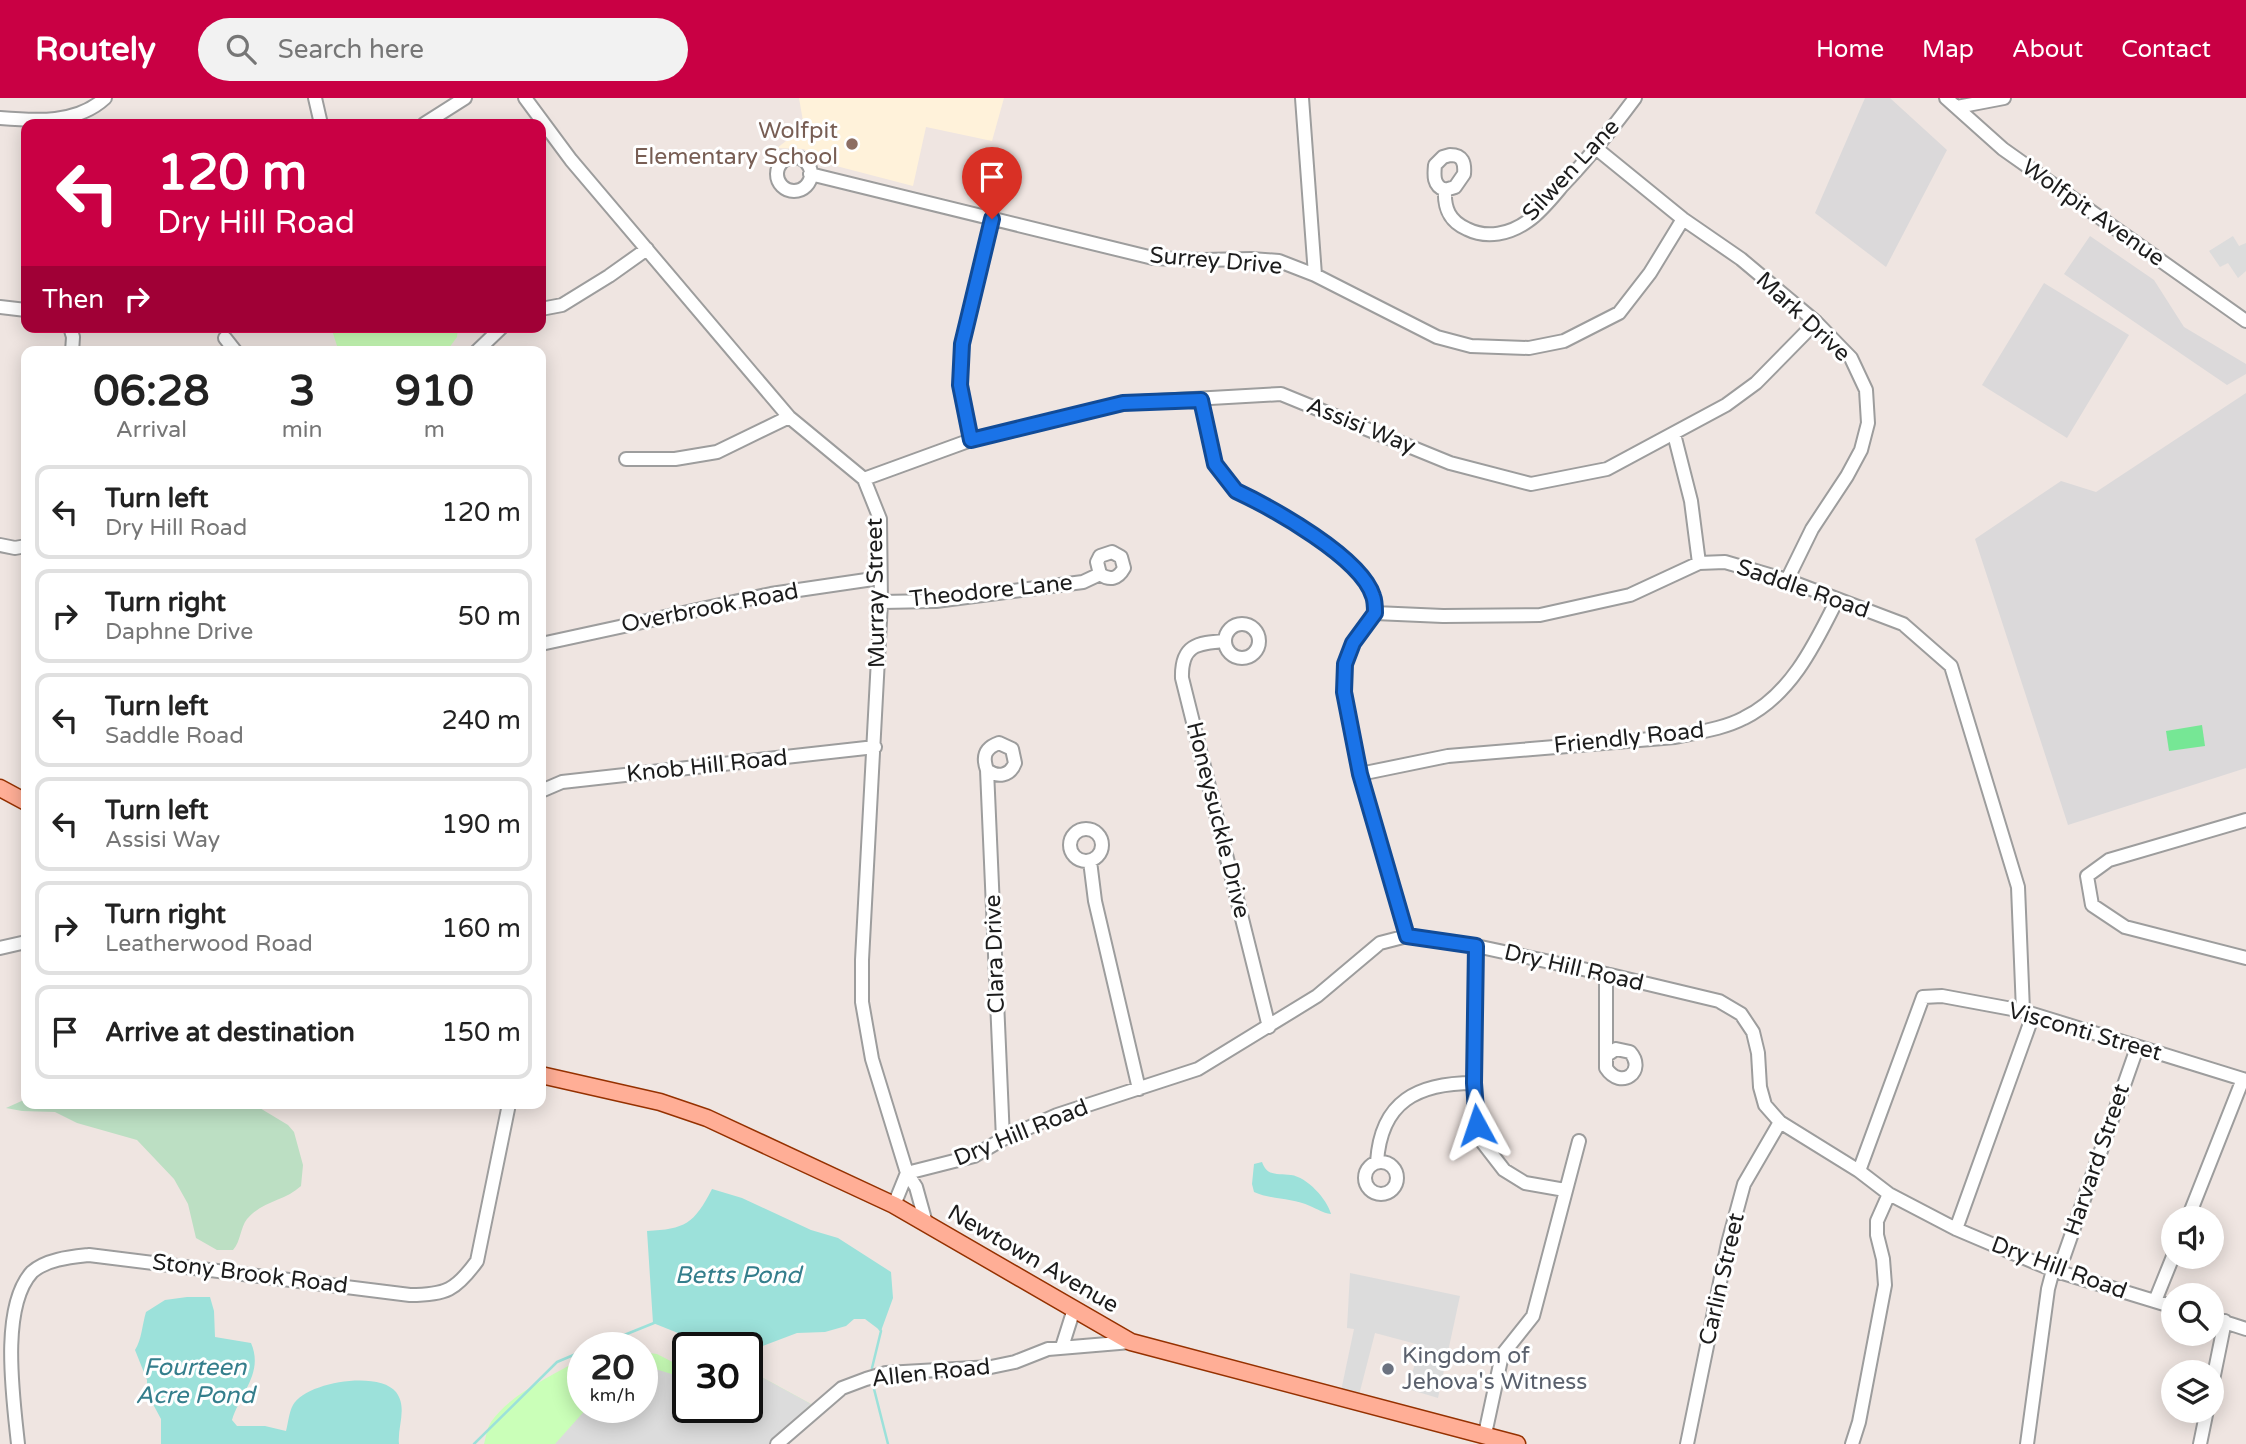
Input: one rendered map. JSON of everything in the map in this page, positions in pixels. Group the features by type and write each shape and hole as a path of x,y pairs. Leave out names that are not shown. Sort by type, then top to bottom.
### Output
{"main road":[{"path":"0,788 21,799"},
{"name":"Newtown Avenue","path":"546,1076 660,1102 707,1118 894,1205 1131,1342 1517,1444"}],"street":[{"path":"51,119 70,117 94,109 106,98"},
{"path":"315,98 320,119"},
{"path":"432,119 465,98"},
{"name":"Murray Street","path":"525,98 539,119"},
{"path":"1302,98 1315,275"},
{"name":"Silwen Lane","path":"1445,190 1447,211 1457,225 1476,233 1492,235 1511,230 1528,221 1597,149 1635,98"},
{"name":"Wolfpit Avenue","path":"1946,98 2003,149 2246,321"},
{"path":"1957,107 2004,98"},
{"path":"0,118 21,120"},
{"name":"Murray Street","path":"546,129 789,418 864,479 880,519 881,602 862,1002 872,1059 907,1173 916,1187 926,1223"},
{"name":"Mark Drive","path":"1597,149 1683,219 1741,259 1815,322 1852,358 1866,390 1868,423 1861,450 1812,529 1787,580"},
{"name":"Surrey Drive","path":"810,174 1153,257 1279,261 1315,275 1437,337 1471,346 1529,348 1564,341 1619,313 1650,273 1683,219"},
{"path":"971,440 960,385 962,344 992,219"},
{"path":"546,308 562,304 609,276 646,249"},
{"path":"0,307 21,309"},
{"name":"Assisi Way","path":"864,479 971,440 1123,403 1281,394 1450,463 1531,484 1607,469 1726,405 1756,383 1815,322"},
{"path":"482,346 496,333"},
{"path":"225,338 231,346"},
{"path":"1201,400 1215,464 1225,480 1236,491 1338,553 1359,573 1373,595 1375,613 1353,643 1345,664 1344,692 1360,774 1407,936"},
{"path":"626,459 675,459 717,452 789,418"},
{"path":"1674,434 1691,501 1699,563"},
{"path":"0,545 21,547"},
{"name":"Saddle Road","path":"1375,613 1443,616 1540,615 1630,596 1699,563 1725,562 1787,580 1903,624 1951,666 2018,887 2028,1013"},
{"name":"Theodore Lane","path":"881,602 948,599 1083,582 1100,575"},
{"name":"Overbrook Road","path":"546,643 771,594 880,578"},
{"name":"Friendly Road","path":"1360,774 1448,756 1675,737 1710,730 1744,718 1769,701 1793,677 1815,644 1838,600"},
{"name":"Honeysuckle Drive","path":"1225,641 1192,646 1185,656 1182,678 1269,1027"},
{"name":"Knob Hill Road","path":"546,789 562,782 874,747"},
{"name":"Clara Drive","path":"987,770 1003,1139"},
{"path":"2246,820 2109,860 2087,876 2092,905 2125,927 2246,958"},
{"path":"1090,861 1096,901 1139,1089"},
{"name":"Dry Hill Road","path":"907,1173 974,1156 1003,1139 1057,1115 1198,1069 1317,996 1380,943 1407,936 1476,946 1719,1001 1741,1014 1753,1032 1765,1105 1780,1122 1859,1171 1889,1194 1956,1229 2053,1270 2161,1303"},
{"path":"0,948 21,943"},
{"path":"1476,946 1474,1083 1480,1139 1504,1170 1525,1182 1565,1190"},
{"path":"1606,974 1607,1055"},
{"name":"Visconti Street","path":"1859,1171 1923,997 1942,996 2028,1013 2244,1079"},
{"path":"1956,1229 2028,1013"},
{"name":"Harvard Street","path":"2027,1444 2048,1289 2053,1270 2064,1256 2137,1048"},
{"path":"2193,1206 2244,1079"},
{"path":"1377,1162 1379,1137 1383,1127 1403,1102 1428,1087 1474,1083"},
{"name":"Stony Brook Road","path":"18,1444 7,1343 8,1316 17,1293 33,1271 60,1259 89,1255 410,1294 433,1295 451,1290 463,1280 477,1261 508,1109"},
{"name":"Carlin Street","path":"1686,1444 1728,1242 1744,1184 1780,1122"},
{"path":"1485,1434 1502,1355 1533,1316 1579,1141"},
{"path":"894,1205 907,1173"},
{"path":"1852,1444 1859,1422 1885,1285 1877,1221 1889,1194"},
{"path":"2155,1301 2168,1269"},
{"path":"1062,1347 1074,1309"},
{"path":"2224,1322 2246,1329"},
{"name":"Allen Road","path":"777,1444 842,1388 886,1373 991,1367 1015,1362 1048,1349 1131,1342"},
{"path":"2200,1444 2204,1423"}],"shaded area":[{"name":"Wolfpit Elementary School","path":"799,98 1004,98 992,141 926,127 913,186 817,161 804,149 777,148 804,127"},
{"path":"1865,98 1890,98 1947,150 1886,267 1815,213"},
{"path":"2090,236 2154,280 2184,327 2246,364 2246,374 2227,385 2064,274"},
{"path":"2233,236 2239,246 2246,243 2246,271 2238,278 2228,263 2220,267 2209,251"},
{"path":"2044,283 2129,335 2067,438 1982,385"},
{"path":"2246,393 2246,768 2068,825 1975,539 2061,481 2096,492"},
{"path":"1350,1273 1460,1296 1438,1398 1408,1389 1420,1345 1375,1333 1359,1395 1341,1391 1354,1329 1347,1328"},
{"path":"658,1370 672,1374 672,1423 763,1423 763,1378 811,1404 769,1444 555,1444 574,1423 658,1423"}],"green space":[{"path":"333,333 457,333 450,346 337,346"},
{"path":"2202,725 2205,746 2169,751 2166,731"},
{"path":"21,1101 21,1109 261,1109 288,1125 294,1132 303,1165 301,1186 253,1213 247,1219 233,1250 217,1250 196,1238 188,1204 174,1179 137,1140 77,1123 55,1112 6,1108"},
{"path":"658,1355 672,1362 672,1423 763,1423 763,1378 811,1404 769,1444 484,1444 491,1422 500,1411 533,1386 567,1366 567,1423 658,1423"}],"water":[{"path":"1262,1162 1270,1172 1291,1175 1310,1184 1331,1214 1303,1203 1254,1192 1254,1164"},
{"name":"Betts Pond","path":"712,1189 742,1198 811,1230 838,1238 891,1272 893,1298 881,1331 865,1319 854,1319 846,1326 825,1332 797,1333 763,1346 763,1332 676,1332 653,1323 647,1231 680,1226 700,1210"},
{"name":"Fourteen Acre Pond","path":"210,1297 214,1311 215,1337 251,1343 255,1364 232,1420 237,1426 265,1426 286,1431 293,1405 300,1397 326,1385 359,1380 387,1385 396,1392 402,1411 399,1444 161,1444 161,1419 147,1393 147,1380 135,1350 141,1337 146,1312 165,1300"}],"waterway":[{"path":"632,1332 654,1323"},
{"path":"872,1368 881,1331 879,1328"},
{"path":"474,1444 557,1362 567,1358"},
{"path":"873,1385 888,1444"}],"place":[{"name":"Wolfpit Elementary School","path":"852,144"},
{"name":"Kingdom of Jehova's Witness","path":"1388,1369"}],"route":[{"path":"992,219 962,344 960,385 971,440 1123,403 1201,400 1215,464 1225,480 1236,491 1338,553 1359,573 1373,595 1375,613 1353,643 1345,664 1344,692 1360,774 1407,936 1476,946 1474,1083 1477,1125"}]}
